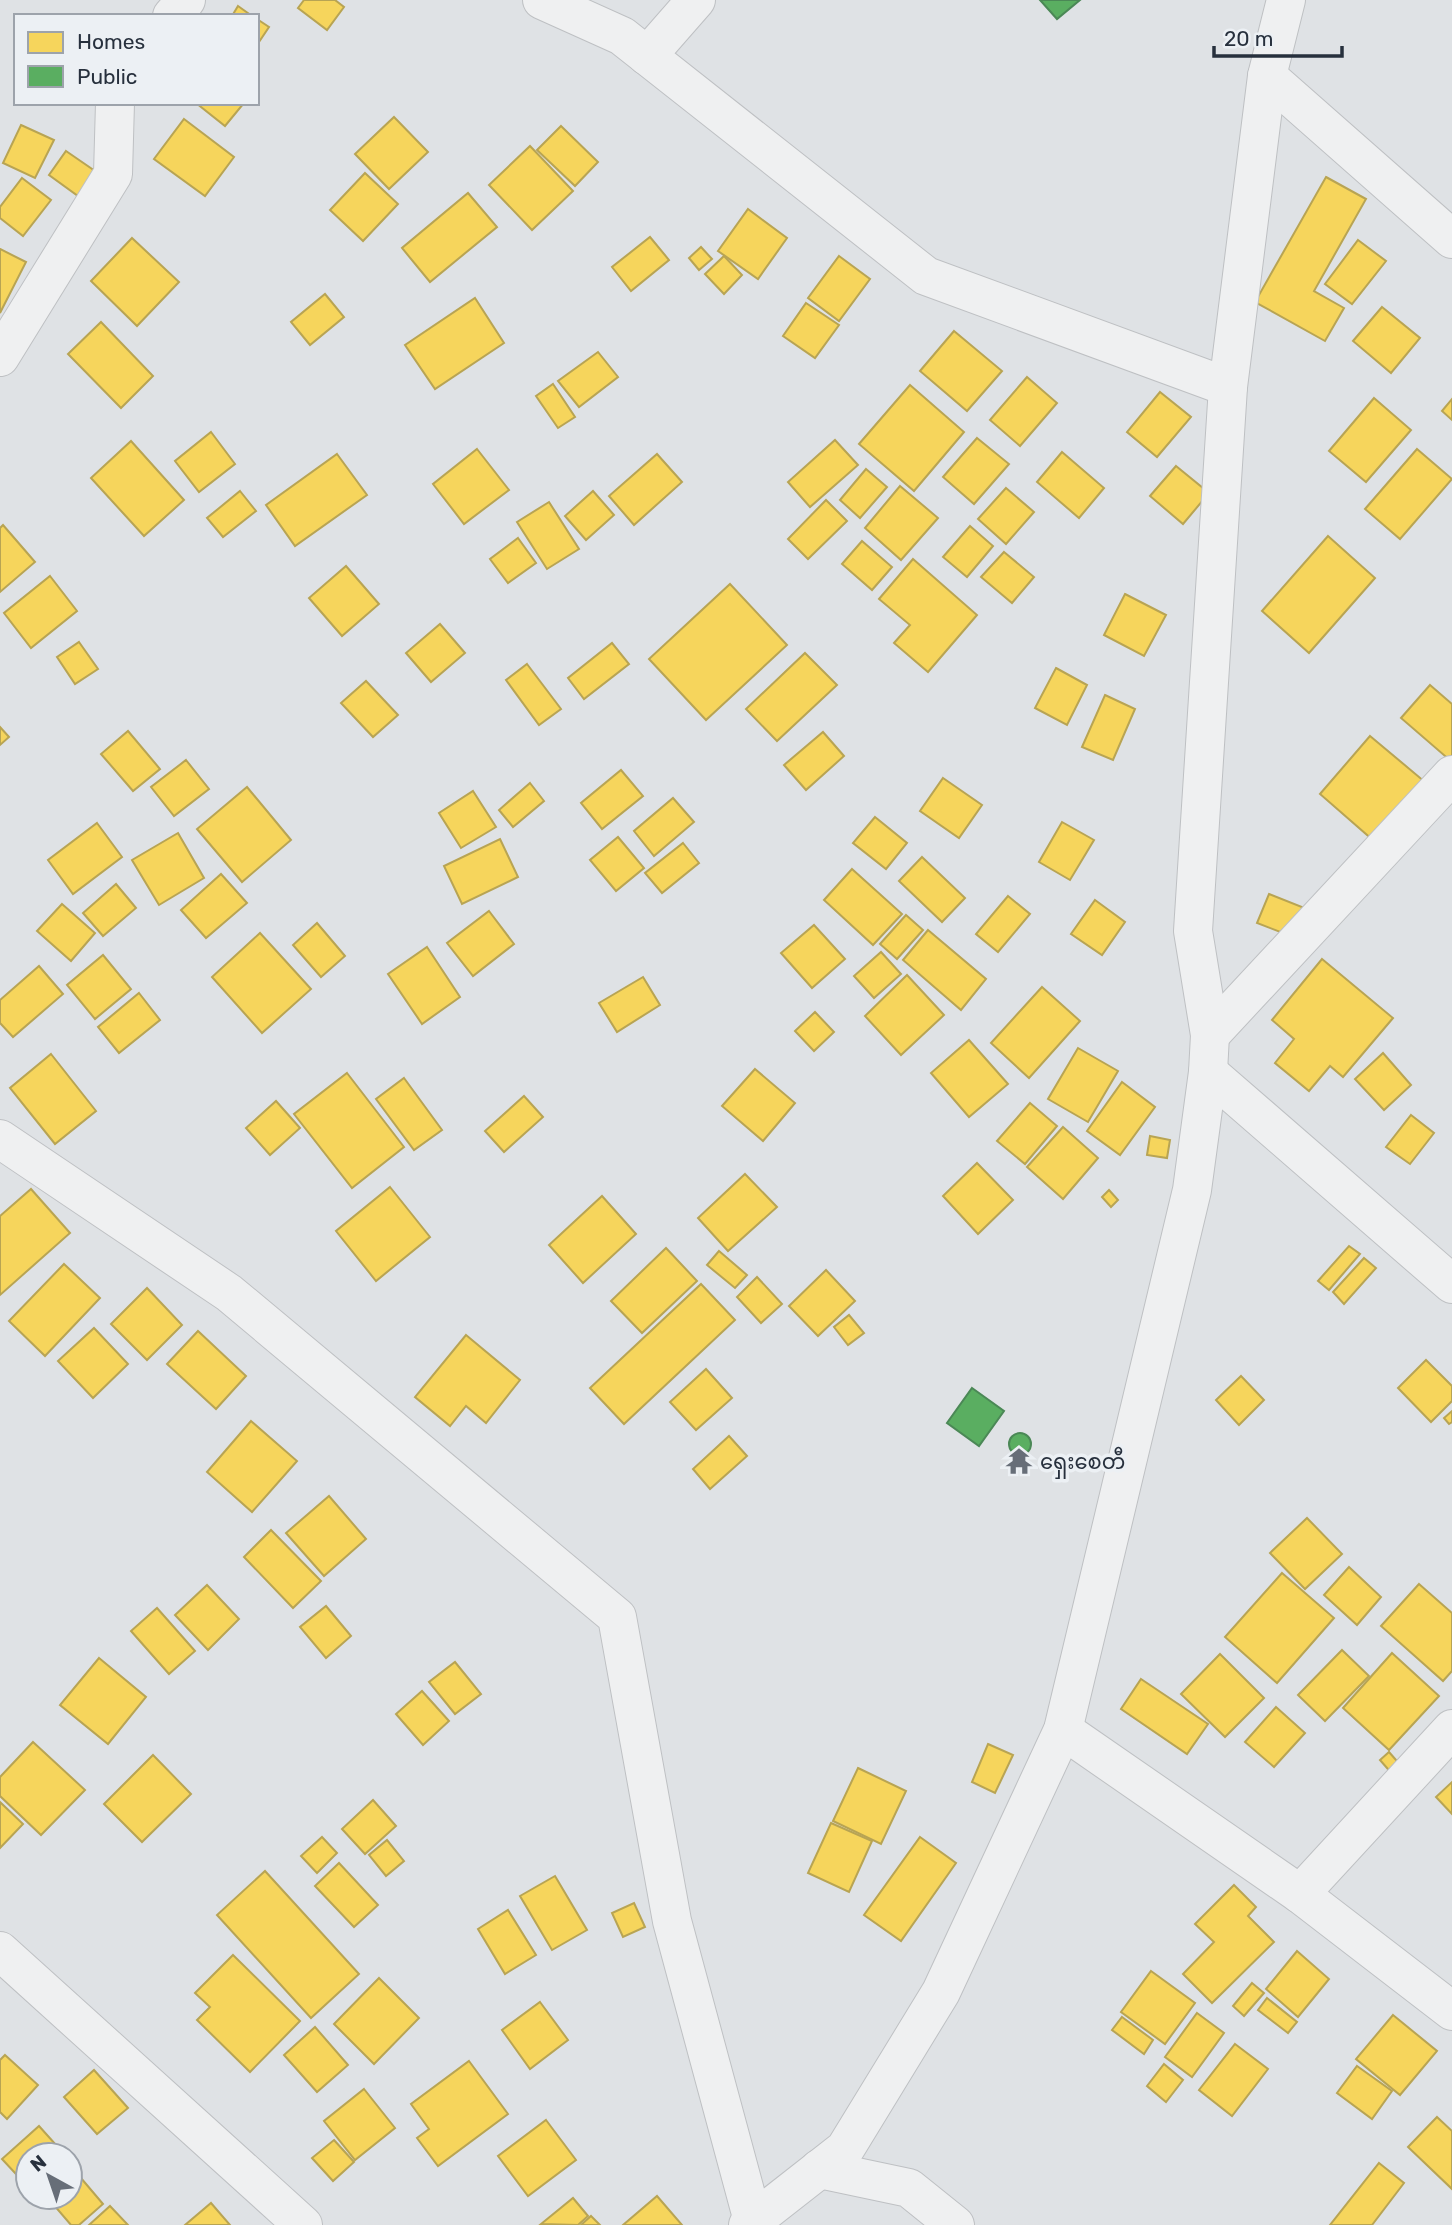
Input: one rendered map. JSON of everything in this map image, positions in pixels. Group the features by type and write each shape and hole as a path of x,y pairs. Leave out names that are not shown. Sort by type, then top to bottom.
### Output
{"street":[{"path":"174,14 186,0"},
{"path":"542,0 622,36 926,276 1228,387"},
{"path":"647,56 696,0"},
{"path":"0,1139 229,1293 617,1617 672,1921 750,2223 845,2149 941,1992 1063,1730 1192,1190 1209,1053 1193,930 1228,387 1267,76 1286,0"},
{"path":"1267,76 1452,239"},
{"path":"0,357 113,174 115,105"},
{"path":"1209,1053 1452,775"},
{"path":"1209,1053 1452,1284"},
{"path":"1300,1894 1452,1729"},
{"path":"1063,1730 1300,1894 1452,2011"},
{"path":"0,1951 303,2225"},
{"path":"819,2169 909,2188 955,2225"}],"building: Homes":[{"path":"304,0 335,0 344,7 327,30 298,8"},
{"path":"238,6 249,14 233,14"},
{"path":"259,20 269,27 259,42"},
{"path":"199,105 242,105 225,126"},
{"path":"394,117 428,152 389,189 355,154"},
{"path":"184,119 234,157 205,196 154,159"},
{"path":"21,125 54,140 35,178 3,163"},
{"path":"561,126 598,162 575,186 537,150"},
{"path":"530,146 573,191 532,230 489,185"},
{"path":"66,151 95,171 78,196 49,175"},
{"path":"365,173 398,204 363,241 330,210"},
{"path":"1326,177 1366,199 1314,291 1344,308 1325,341 1255,302"},
{"path":"22,178 51,200 23,236 0,218 0,207"},
{"path":"468,193 497,227 430,282 402,248"},
{"path":"748,209 787,238 758,279 718,251"},
{"path":"650,237 669,260 631,291 612,267"},
{"path":"132,238 179,282 137,326 91,281"},
{"path":"1358,240 1386,261 1352,304 1325,284"},
{"path":"701,247 712,259 699,270 689,258"},
{"path":"0,249 26,262 0,313"},
{"path":"724,256 742,275 724,294 705,274"},
{"path":"839,256 870,279 839,321 808,298"},
{"path":"325,294 344,317 310,345 291,322"},
{"path":"475,298 504,343 435,389 405,345"},
{"path":"806,303 839,325 815,358 783,336"},
{"path":"1382,307 1420,338 1391,373 1353,341"},
{"path":"101,322 153,376 121,408 68,354"},
{"path":"954,331 1002,371 967,411 920,371"},
{"path":"598,352 618,377 579,407 558,381"},
{"path":"1027,377 1057,403 1020,446 990,420"},
{"path":"553,384 575,417 558,428 536,396"},
{"path":"910,385 964,432 914,491 859,444"},
{"path":"1160,392 1191,417 1157,457 1127,432"},
{"path":"1374,398 1411,430 1366,482 1329,451"},
{"path":"1452,399 1452,420 1442,411"},
{"path":"211,432 235,464 199,492 175,461"},
{"path":"977,438 1009,464 974,504 943,477"},
{"path":"835,440 858,465 810,507 788,482"},
{"path":"131,441 184,500 144,536 91,478"},
{"path":"477,449 509,490 464,524 433,484"},
{"path":"1417,449 1452,479 1400,539 1365,509"},
{"path":"1062,452 1104,488 1079,518 1037,482"},
{"path":"337,454 367,495 295,546 266,505"},
{"path":"657,454 682,482 634,525 609,496"},
{"path":"1176,466 1209,493 1183,524 1150,496"},
{"path":"866,469 887,487 860,518 840,500"},
{"path":"900,486 938,518 901,560 865,528"},
{"path":"1006,488 1034,512 1006,544 978,519"},
{"path":"240,491 256,511 223,537 207,518"},
{"path":"593,491 614,515 586,540 565,516"},
{"path":"826,500 847,521 808,559 788,539"},
{"path":"549,502 579,549 547,569 517,522"},
{"path":"3,525 35,562 0,592 0,528"},
{"path":"970,526 993,546 967,577 943,557"},
{"path":"1328,536 1375,578 1309,653 1262,611"},
{"path":"518,538 536,563 508,583 490,559"},
{"path":"862,541 892,567 872,590 842,564"},
{"path":"1004,552 1034,577 1012,603 981,577"},
{"path":"913,559 977,615 928,672 894,643 910,625 879,599"},
{"path":"346,566 379,604 342,636 309,598"},
{"path":"50,576 77,611 31,648 4,613"},
{"path":"730,584 787,645 706,720 649,659"},
{"path":"1125,594 1166,615 1144,656 1104,635"},
{"path":"440,624 465,653 431,682 406,653"},
{"path":"79,642 98,669 75,684 57,657"},
{"path":"612,643 629,664 584,699 568,678"},
{"path":"805,653 837,685 777,741 746,709"},
{"path":"527,664 561,709 539,725 506,680"},
{"path":"1056,668 1087,685 1067,725 1035,708"},
{"path":"366,681 398,715 373,737 341,703"},
{"path":"1430,685 1452,704 1452,762 1401,718"},
{"path":"1105,695 1135,709 1113,760 1082,747"},
{"path":"0,727 9,737 0,745"},
{"path":"128,731 160,769 133,791 101,754"},
{"path":"823,732 844,756 806,790 784,765"},
{"path":"1370,736 1425,782 1374,841 1320,794"},
{"path":"186,760 209,789 174,816 151,787"},
{"path":"621,770 643,796 602,829 581,803"},
{"path":"943,778 982,805 959,838 920,811"},
{"path":"530,783 544,801 513,827 499,810"},
{"path":"247,787 291,840 242,882 197,829"},
{"path":"473,791 496,827 461,848 439,813"},
{"path":"673,798 694,822 654,856 634,831"},
{"path":"875,817 907,843 886,869 853,843"},
{"path":"1062,822 1094,840 1070,880 1039,862"},
{"path":"97,823 122,857 73,894 48,860"},
{"path":"178,833 204,878 159,905 132,860"},
{"path":"618,837 644,868 616,891 590,860"},
{"path":"500,839 518,877 462,904 444,866"},
{"path":"683,843 699,863 662,893 645,873"},
{"path":"922,857 965,898 942,922 899,881"},
{"path":"852,869 902,914 873,945 824,900"},
{"path":"221,874 247,903 206,938 181,910"},
{"path":"116,884 136,908 103,936 83,913"},
{"path":"1269,894 1307,909 1296,938 1257,923"},
{"path":"1008,896 1030,914 998,952 976,934"},
{"path":"1095,900 1125,922 1102,955 1071,934"},
{"path":"62,904 95,933 71,961 37,931"},
{"path":"489,911 514,944 473,976 447,943"},
{"path":"906,915 923,930 897,959 880,944"},
{"path":"317,923 345,956 321,977 293,945"},
{"path":"814,925 845,959 812,988 781,953"},
{"path":"928,930 986,979 961,1010 903,960"},
{"path":"260,933 311,989 262,1033 212,977"},
{"path":"427,947 460,997 422,1024 388,974"},
{"path":"881,952 901,974 874,998 854,976"},
{"path":"103,955 131,989 95,1019 67,985"},
{"path":"1322,959 1393,1018 1343,1077 1330,1066 1309,1091 1275,1063 1294,1039 1272,1020"},
{"path":"39,966 63,994 13,1037 0,1023 0,1000"},
{"path":"907,975 944,1015 901,1055 865,1016"},
{"path":"643,977 660,1005 617,1032 599,1003"},
{"path":"1042,987 1080,1021 1029,1078 991,1043"},
{"path":"139,993 160,1020 119,1053 98,1027"},
{"path":"815,1012 834,1032 814,1051 795,1031"},
{"path":"969,1040 1008,1084 969,1117 931,1073"},
{"path":"1078,1048 1118,1071 1088,1122 1048,1099"},
{"path":"1383,1053 1411,1085 1384,1110 1355,1079"},
{"path":"51,1054 96,1111 55,1144 10,1088"},
{"path":"755,1069 795,1103 763,1141 722,1106"},
{"path":"347,1073 404,1147 352,1188 294,1114"},
{"path":"404,1078 442,1130 414,1150 376,1099"},
{"path":"1122,1082 1155,1107 1120,1155 1087,1131"},
{"path":"524,1096 543,1117 504,1152 485,1131"},
{"path":"276,1101 300,1128 270,1155 246,1128"},
{"path":"1030,1103 1057,1126 1025,1164 997,1141"},
{"path":"1411,1115 1434,1133 1410,1164 1386,1147"},
{"path":"1063,1127 1098,1158 1063,1199 1027,1167"},
{"path":"1150,1136 1170,1140 1167,1158 1147,1155"},
{"path":"977,1163 1013,1200 978,1234 943,1196"},
{"path":"745,1174 777,1207 728,1251 698,1218"},
{"path":"390,1187 430,1237 376,1281 336,1231"},
{"path":"31,1189 70,1233 0,1295 0,1216"},
{"path":"1109,1190 1118,1200 1111,1207 1102,1197"},
{"path":"602,1196 636,1234 583,1283 549,1245"},
{"path":"1349,1246 1360,1254 1329,1290 1318,1281"},
{"path":"666,1248 697,1281 642,1333 611,1301"},
{"path":"719,1251 747,1275 735,1288 707,1265"},
{"path":"1364,1258 1376,1268 1344,1304 1333,1292"},
{"path":"64,1264 100,1298 45,1356 9,1321"},
{"path":"826,1270 855,1301 818,1336 789,1306"},
{"path":"757,1277 782,1304 761,1323 737,1297"},
{"path":"701,1284 735,1320 624,1424 590,1388"},
{"path":"147,1288 182,1325 147,1360 111,1324"},
{"path":"849,1315 864,1333 848,1345 834,1327"},
{"path":"94,1328 128,1364 93,1398 58,1361"},
{"path":"198,1331 246,1376 216,1409 167,1364"},
{"path":"466,1335 520,1380 486,1423 466,1406 450,1426 415,1397"},
{"path":"1426,1360 1452,1386 1452,1401 1431,1422 1398,1388"},
{"path":"706,1369 732,1398 696,1430 670,1402"},
{"path":"1241,1376 1264,1400 1239,1425 1216,1400"},
{"path":"1452,1411 1452,1422 1449,1424 1444,1418"},
{"path":"251,1421 297,1461 252,1512 207,1472"},
{"path":"729,1436 747,1456 710,1489 693,1469"},
{"path":"329,1496 366,1539 324,1576 286,1533"},
{"path":"1307,1518 1342,1554 1305,1589 1270,1553"},
{"path":"271,1530 321,1581 293,1608 244,1557"},
{"path":"1349,1567 1381,1597 1357,1625 1324,1595"},
{"path":"1282,1573 1334,1618 1277,1683 1225,1637"},
{"path":"1419,1584 1452,1613 1452,1671 1443,1681 1381,1626"},
{"path":"207,1585 239,1619 208,1650 175,1615"},
{"path":"326,1606 351,1636 326,1658 300,1627"},
{"path":"157,1608 195,1651 169,1674 131,1631"},
{"path":"1342,1650 1369,1676 1325,1721 1298,1695"},
{"path":"1392,1653 1439,1696 1389,1750 1343,1708"},
{"path":"1220,1654 1264,1698 1225,1737 1181,1694"},
{"path":"99,1658 146,1697 108,1744 60,1705"},
{"path":"455,1662 481,1694 455,1714 429,1682"},
{"path":"1141,1679 1208,1724 1187,1754 1121,1709"},
{"path":"422,1691 449,1721 423,1745 396,1714"},
{"path":"1276,1707 1305,1733 1274,1767 1245,1742"},
{"path":"33,1742 85,1790 41,1835 0,1796 0,1777"},
{"path":"988,1744 1013,1755 995,1793 972,1782"},
{"path":"1389,1752 1403,1768 1394,1776 1380,1760"},
{"path":"153,1755 191,1794 142,1842 104,1804"},
{"path":"858,1768 906,1791 881,1844 833,1821"},
{"path":"1452,1782 1452,1814 1436,1797"},
{"path":"373,1800 396,1826 365,1854 342,1829"},
{"path":"0,1802 23,1824 0,1848"},
{"path":"831,1823 872,1841 849,1892 808,1873"},
{"path":"322,1837 337,1853 317,1873 301,1856"},
{"path":"920,1837 956,1863 901,1941 864,1915"},
{"path":"387,1840 404,1861 386,1876 369,1855"},
{"path":"339,1863 378,1905 354,1927 315,1886"},
{"path":"265,1871 359,1974 311,2018 217,1915"},
{"path":"555,1876 587,1930 552,1950 520,1896"},
{"path":"1234,1885 1256,1907 1248,1916 1274,1942 1212,2003 1183,1974 1214,1942 1195,1924"},
{"path":"634,1903 645,1927 623,1937 612,1913"},
{"path":"508,1910 536,1955 505,1974 478,1929"},
{"path":"1297,1951 1329,1979 1298,2017 1266,1989"},
{"path":"233,1955 300,2021 250,2072 197,2020 210,2007 195,1993"},
{"path":"1151,1971 1195,2003 1165,2044 1121,2012"},
{"path":"379,1978 419,2018 374,2064 334,2024"},
{"path":"1252,1983 1264,1993 1244,2016 1233,2006"},
{"path":"1267,1998 1297,2022 1288,2033 1258,2010"},
{"path":"540,2002 568,2040 530,2069 502,2030"},
{"path":"1197,2013 1224,2033 1192,2077 1165,2057"},
{"path":"1393,2015 1437,2051 1400,2095 1356,2059"},
{"path":"1122,2017 1153,2040 1144,2054 1112,2030"},
{"path":"315,2027 348,2065 317,2092 284,2055"},
{"path":"1235,2044 1268,2069 1232,2116 1199,2090"},
{"path":"5,2055 38,2085 7,2119 0,2112 0,2060"},
{"path":"469,2061 508,2114 438,2166 417,2138 429,2129 411,2104"},
{"path":"1164,2064 1183,2080 1166,2102 1147,2086"},
{"path":"1357,2066 1392,2091 1372,2119 1337,2093"},
{"path":"94,2070 128,2108 97,2134 64,2097"},
{"path":"364,2089 395,2128 355,2160 324,2121"},
{"path":"1437,2117 1452,2131 1452,2189 1408,2147"},
{"path":"546,2120 576,2160 528,2196 498,2156"},
{"path":"39,2126 52,2141 22,2141"},
{"path":"334,2140 354,2162 333,2181 312,2158"},
{"path":"14,2148 14,2172 2,2159"},
{"path":"1379,2163 1404,2183 1372,2225 1330,2225"},
{"path":"84,2182 103,2204 79,2225 71,2225 59,2211 84,2211"},
{"path":"657,2196 682,2225 623,2225"},
{"path":"573,2198 588,2216 578,2225 541,2224"},
{"path":"211,2203 230,2225 185,2225"},
{"path":"110,2206 128,2225 89,2225"},
{"path":"591,2216 600,2225 581,2225"}],"building: Public":[{"path":"1040,0 1080,0 1057,19"},
{"path":"972,1388 1004,1411 979,1446 947,1423"},
{"path":"1020,1433 1028,1436 1031,1444 1028,1452 1020,1455 1012,1452 1009,1444 1012,1436"}],"place":[{"name":"ရှေးစေတီ","path":"1019,1461"}]}
